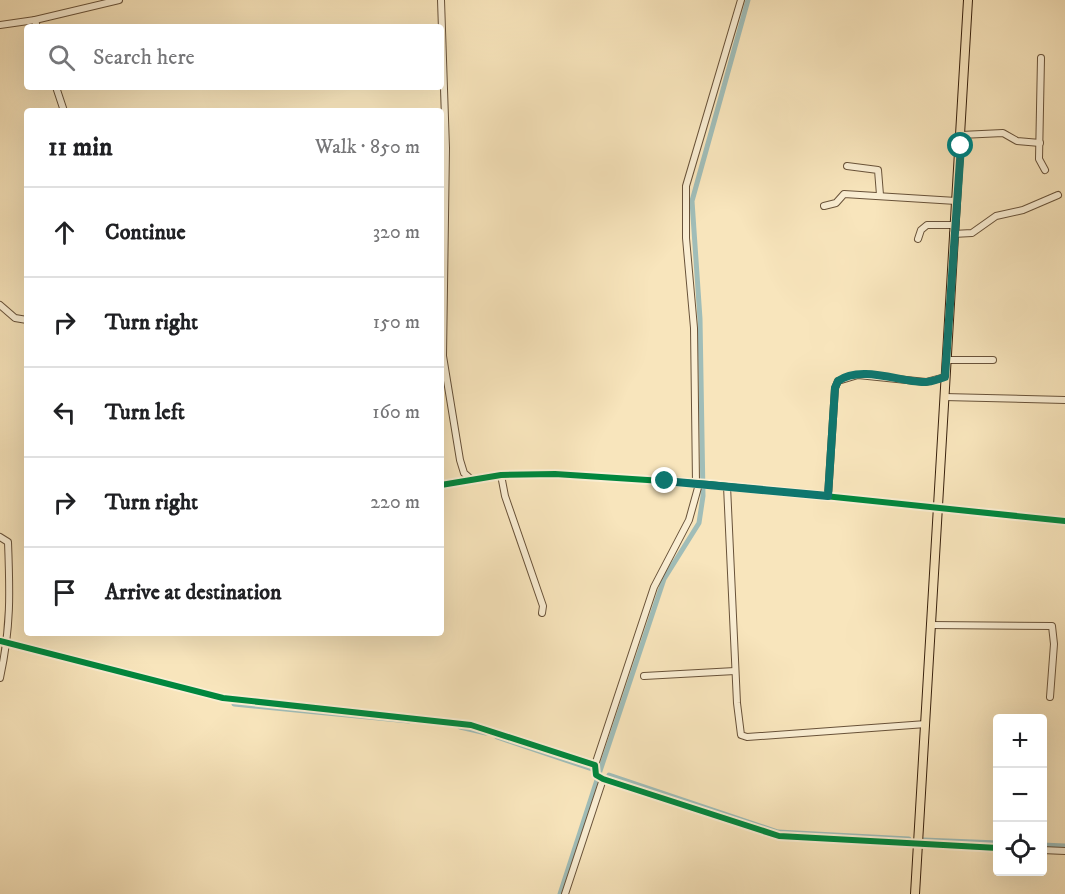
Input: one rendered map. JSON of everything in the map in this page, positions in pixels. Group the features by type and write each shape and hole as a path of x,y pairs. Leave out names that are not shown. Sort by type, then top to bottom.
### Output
{"main road":[{"path":"915,894 968,0"}],"street":[{"path":"0,25 35,20 119,0"},
{"path":"441,0 442,24"},
{"path":"741,0 686,186 686,238 694,336 698,484 689,520 654,587 595,765 596,775 779,836 993,848"},
{"path":"35,20 36,24"},
{"path":"1041,58 1039,163 1045,170"},
{"path":"444,74 447,148 444,304"},
{"path":"57,90 63,108"},
{"path":"961,135 1003,133 1017,141 1040,144"},
{"path":"847,166 878,170 880,195"},
{"path":"824,206 836,203 844,194 956,201"},
{"path":"918,239 921,230 927,225 972,233 996,216 1023,210 1058,195"},
{"path":"0,306 15,318 24,320"},
{"path":"946,360 993,360"},
{"path":"444,362 464,472 461,482"},
{"path":"828,496 835,388 838,381 849,376 926,382 945,377"},
{"path":"944,397 1065,400"},
{"path":"464,472 472,480"},
{"path":"444,485 501,475 545,474 709,484 1065,521"},
{"path":"501,475 505,496 543,606 542,613"},
{"path":"727,486 735,671 739,731 743,737 926,724"},
{"path":"0,537 8,542 10,609 8,644 0,678"},
{"path":"930,625 1052,626 1054,644 1050,698"},
{"path":"0,641 223,698 471,725 595,765"},
{"path":"644,676 735,671"},
{"path":"565,894 603,779"},
{"path":"1047,850 1065,851"}],"waterway":[{"path":"599,774 664,579 699,523 703,496 700,319 692,201 748,0"},
{"path":"234,704 409,721"},
{"path":"460,727 486,733"},
{"path":"497,737 592,769"},
{"path":"609,775 778,832 909,839"},
{"path":"560,894 597,780"},
{"path":"923,840 993,843"},
{"path":"1047,845 1065,846"}],"cycle path":[{"path":"444,484 501,475 555,474 709,484 1065,521"},
{"path":"0,641 223,698 471,725 595,765 596,775 603,779 779,836 993,848"}],"route":[{"path":"665,481 828,496 835,388 838,381 849,376 920,382 945,377 961,146"}]}
